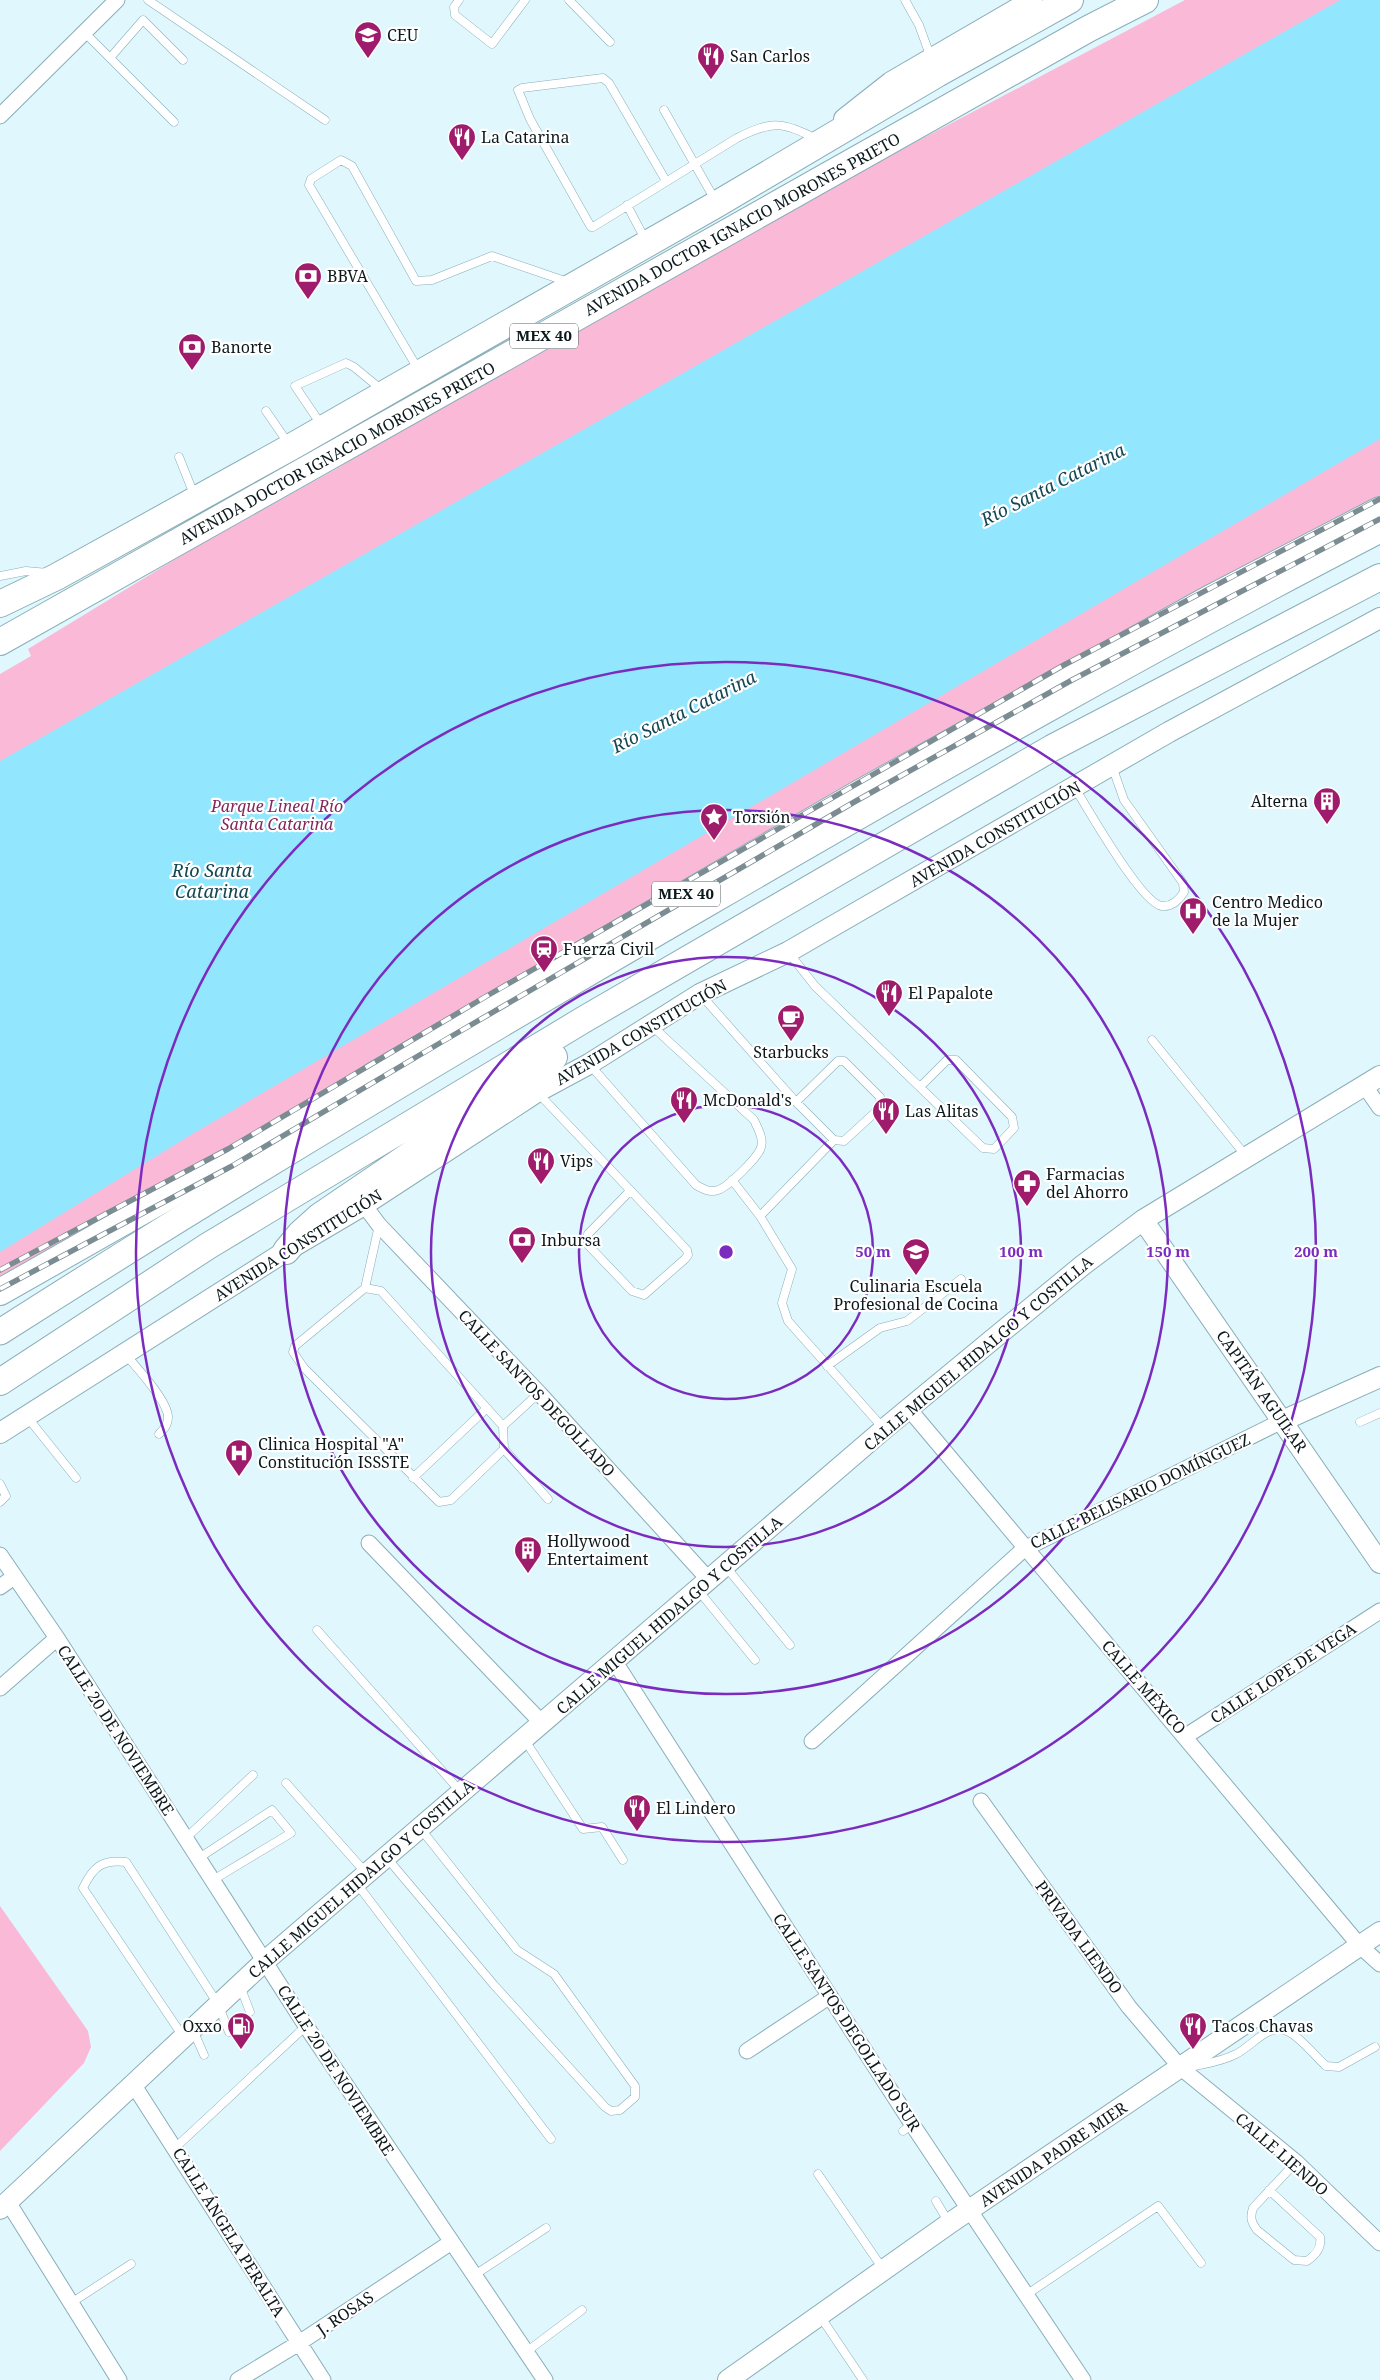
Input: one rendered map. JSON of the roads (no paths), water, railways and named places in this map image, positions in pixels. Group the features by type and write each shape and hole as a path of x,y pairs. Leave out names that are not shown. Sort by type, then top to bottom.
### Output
{"highway":[{"name":"AVENIDA DOCTOR IGNACIO MORONES PRIETO","path":"0,604 56,576 196,500 717,204 827,138 934,66 1070,0"},
{"name":"AVENIDA DOCTOR IGNACIO MORONES PRIETO","path":"0,642 1088,29 1145,0"},
{"name":"MEX 40","path":"0,1292 310,1116 376,1074 858,794 1198,604 1380,510"},
{"path":"0,1382 208,1246 584,1020 1052,748 1380,577"},
{"path":"286,1251 309,1225 340,1202 552,1059 572,1041 584,1020"}],"main road":[{"path":"0,1332 170,1223 547,997 918,781 1228,609 1380,530"}],"street":[{"path":"0,116 117,0"},
{"name":"AVENIDA DOCTOR IGNACIO MORONES PRIETO","path":"934,66 1032,0"},
{"name":"AVENIDA CONSTITUCIÓN","path":"0,1433 286,1251 364,1205 537,1092 589,1064 700,994 788,952 1186,723 1380,618"},
{"path":"1372,1080 1380,1108"},
{"name":"CALLE MIGUEL HIDALGO Y COSTILLA","path":"4,2206 265,1961 704,1586 884,1429 1083,1265 1143,1220 1372,1080"},
{"name":"CALLE SANTOS DEGOLLADO","path":"364,1205 379,1225 539,1393 704,1586"},
{"name":"CAPITÁN AGUILAR","path":"1143,1220 1380,1563"},
{"name":"CALLE BELISARIO DOMÍNGUEZ","path":"812,1741 1024,1548 1282,1421 1380,1377"},
{"name":"CALLE MÉXICO","path":"909,1409 1024,1548 1186,1736 1360,1946 1380,1964"},
{"path":"370,1543 542,1723"},
{"name":"CALLE 20 DE NOVIEMBRE","path":"0,1556 57,1638 306,2026 450,2243 545,2380"},
{"path":"0,1587 14,1577"},
{"name":"CALLE LOPE DE VEGA","path":"1186,1736 1380,1611"},
{"path":"0,1688 57,1638"},
{"name":"CALLE SANTOS DEGOLLADO SUR","path":"615,1662 830,1996 907,2127 969,2210 1083,2380"},
{"name":"PRIVADA LIENDO","path":"981,1801 1129,2007 1181,2068"},
{"name":"AVENIDA PADRE MIER","path":"729,2380 950,2223 1380,1932"},
{"path":"747,2051 830,1996"},
{"name":"CALLE LIENDO","path":"1181,2068 1296,2162 1380,2244"},
{"name":"CALLE ÁNGELA PERALTA","path":"133,2084 176,2147 323,2380"},
{"path":"4,2206 71,2303 119,2380"},
{"name":"J. ROSAS","path":"238,2380 299,2343 450,2243"}],"lane":[{"path":"148,0 325,120"},
{"path":"459,0 454,7 454,14 492,44 525,0"},
{"path":"569,0 610,42"},
{"path":"905,0 919,25 934,66"},
{"path":"110,58 143,20 183,60"},
{"path":"84,32 174,122"},
{"path":"666,181 609,83 603,78 518,90 530,118 590,226 593,227 666,181 759,127 776,124 792,126 827,138"},
{"path":"664,110 717,204"},
{"path":"420,373 309,185 311,179 341,160 352,166 416,281 432,280 492,256 575,284"},
{"path":"627,205 647,243"},
{"path":"323,428 296,386 346,363 386,392"},
{"path":"266,411 291,446"},
{"path":"179,457 196,500"},
{"path":"0,576 42,571 56,576"},
{"path":"1075,787 1092,817 1142,892 1155,903 1162,906 1173,904 1184,892 1183,883 1124,800 1112,766"},
{"path":"788,952 815,986 986,1150 994,1149 1014,1128 1012,1117 956,1060 946,1060 921,1086"},
{"path":"700,994 796,1102 834,1140 844,1141 881,1107 880,1098 846,1062 838,1061 796,1102"},
{"path":"589,1064 696,1186 708,1191 718,1190 732,1180 761,1149 761,1135 754,1120 650,1024"},
{"path":"1152,1040 1246,1156"},
{"path":"537,1092 630,1191 658,1222 683,1244 688,1255 644,1295 632,1291 588,1244 587,1239 588,1234 630,1191"},
{"path":"760,1216 834,1140"},
{"path":"732,1180 760,1216 792,1269 782,1304 788,1321 884,1429"},
{"path":"379,1225 365,1288 300,1342 293,1352 304,1368 435,1499 445,1502 451,1500 504,1449"},
{"path":"827,1366 880,1328 907,1320 961,1279"},
{"path":"365,1288 381,1291 487,1408 502,1426 504,1449 548,1499"},
{"path":"125,1353 164,1403 168,1416 165,1428 158,1434"},
{"path":"502,1426 539,1393"},
{"path":"413,1478 487,1408"},
{"path":"1360,1422 1380,1413"},
{"path":"26,1416 76,1478"},
{"path":"0,1484 6,1496 0,1502"},
{"path":"726,1567 790,1645"},
{"path":"704,1586 755,1660"},
{"path":"317,1630 461,1793"},
{"path":"524,1740 582,1829 602,1827 623,1860"},
{"path":"186,1838 253,1775"},
{"path":"286,1783 361,1878 551,2139"},
{"path":"199,1858 272,1810 291,1834 213,1880"},
{"path":"386,1857 572,2074 611,2111 620,2110 634,2097 635,2086 554,1974 517,1950 420,1828"},
{"path":"204,2055 83,1888 91,1872 104,1863 126,1862 218,2004 229,2032"},
{"path":"239,1984 250,2012"},
{"path":"176,2147 222,2101 306,2026"},
{"path":"1181,2068 1219,2061 1237,2054 1267,2032 1279,2029 1290,2032 1326,2066 1339,2067 1375,2047"},
{"path":"1269,2190 1320,2237 1321,2244 1318,2250 1307,2261 1294,2260 1252,2224 1250,2215 1252,2208 1269,2190 1296,2162"},
{"path":"818,2174 884,2270"},
{"path":"936,2201 950,2223"},
{"path":"1026,2295 1158,2206 1200,2263"},
{"path":"473,2276 546,2228"},
{"path":"71,2303 131,2264"},
{"path":"526,2352 582,2310"},
{"path":"820,2316 863,2380"}],"water":[{"name":"Río Santa Catarina","path":"1340,0 1380,0 1380,439 189,1136 0,1252 0,761"}],"railway":[{"path":"0,1270 228,1149 485,997 1064,665 1380,499"},
{"path":"0,1289 232,1166 856,801 1072,680 1380,519"}],"place":[{"name":"CEU","path":"368,59"},
{"name":"San Carlos","path":"711,80"},
{"name":"La Catarina","path":"462,161"},
{"name":"BBVA","path":"308,300"},
{"name":"Banorte","path":"192,371"},
{"name":"Alterna","path":"1327,825"},
{"name":"Torsión","path":"714,841"},
{"name":"Centro Medico de la Mujer","path":"1193,935"},
{"name":"Fuerza Civil","path":"544,973"},
{"name":"El Papalote","path":"889,1017"},
{"name":"Starbucks","path":"791,1042"},
{"name":"McDonald's","path":"684,1124"},
{"name":"Las Alitas","path":"886,1135"},
{"name":"Vips","path":"541,1185"},
{"name":"Farmacias del Ahorro","path":"1027,1207"},
{"name":"Inbursa","path":"522,1264"},
{"name":"Culinaria Escuela Profesional de Cocina","path":"916,1276"},
{"name":"Clinica Hospital \"A\" Constitución ISSSTE","path":"239,1477"},
{"name":"Hollywood Entertaiment","path":"528,1574"},
{"name":"El Lindero","path":"637,1832"},
{"name":"Oxxo","path":"241,2050"},
{"name":"Tacos Chavas","path":"1193,2050"}],"park label":[{"name":"Parque Lineal Río Santa Catarina","path":"277,815"}]}
